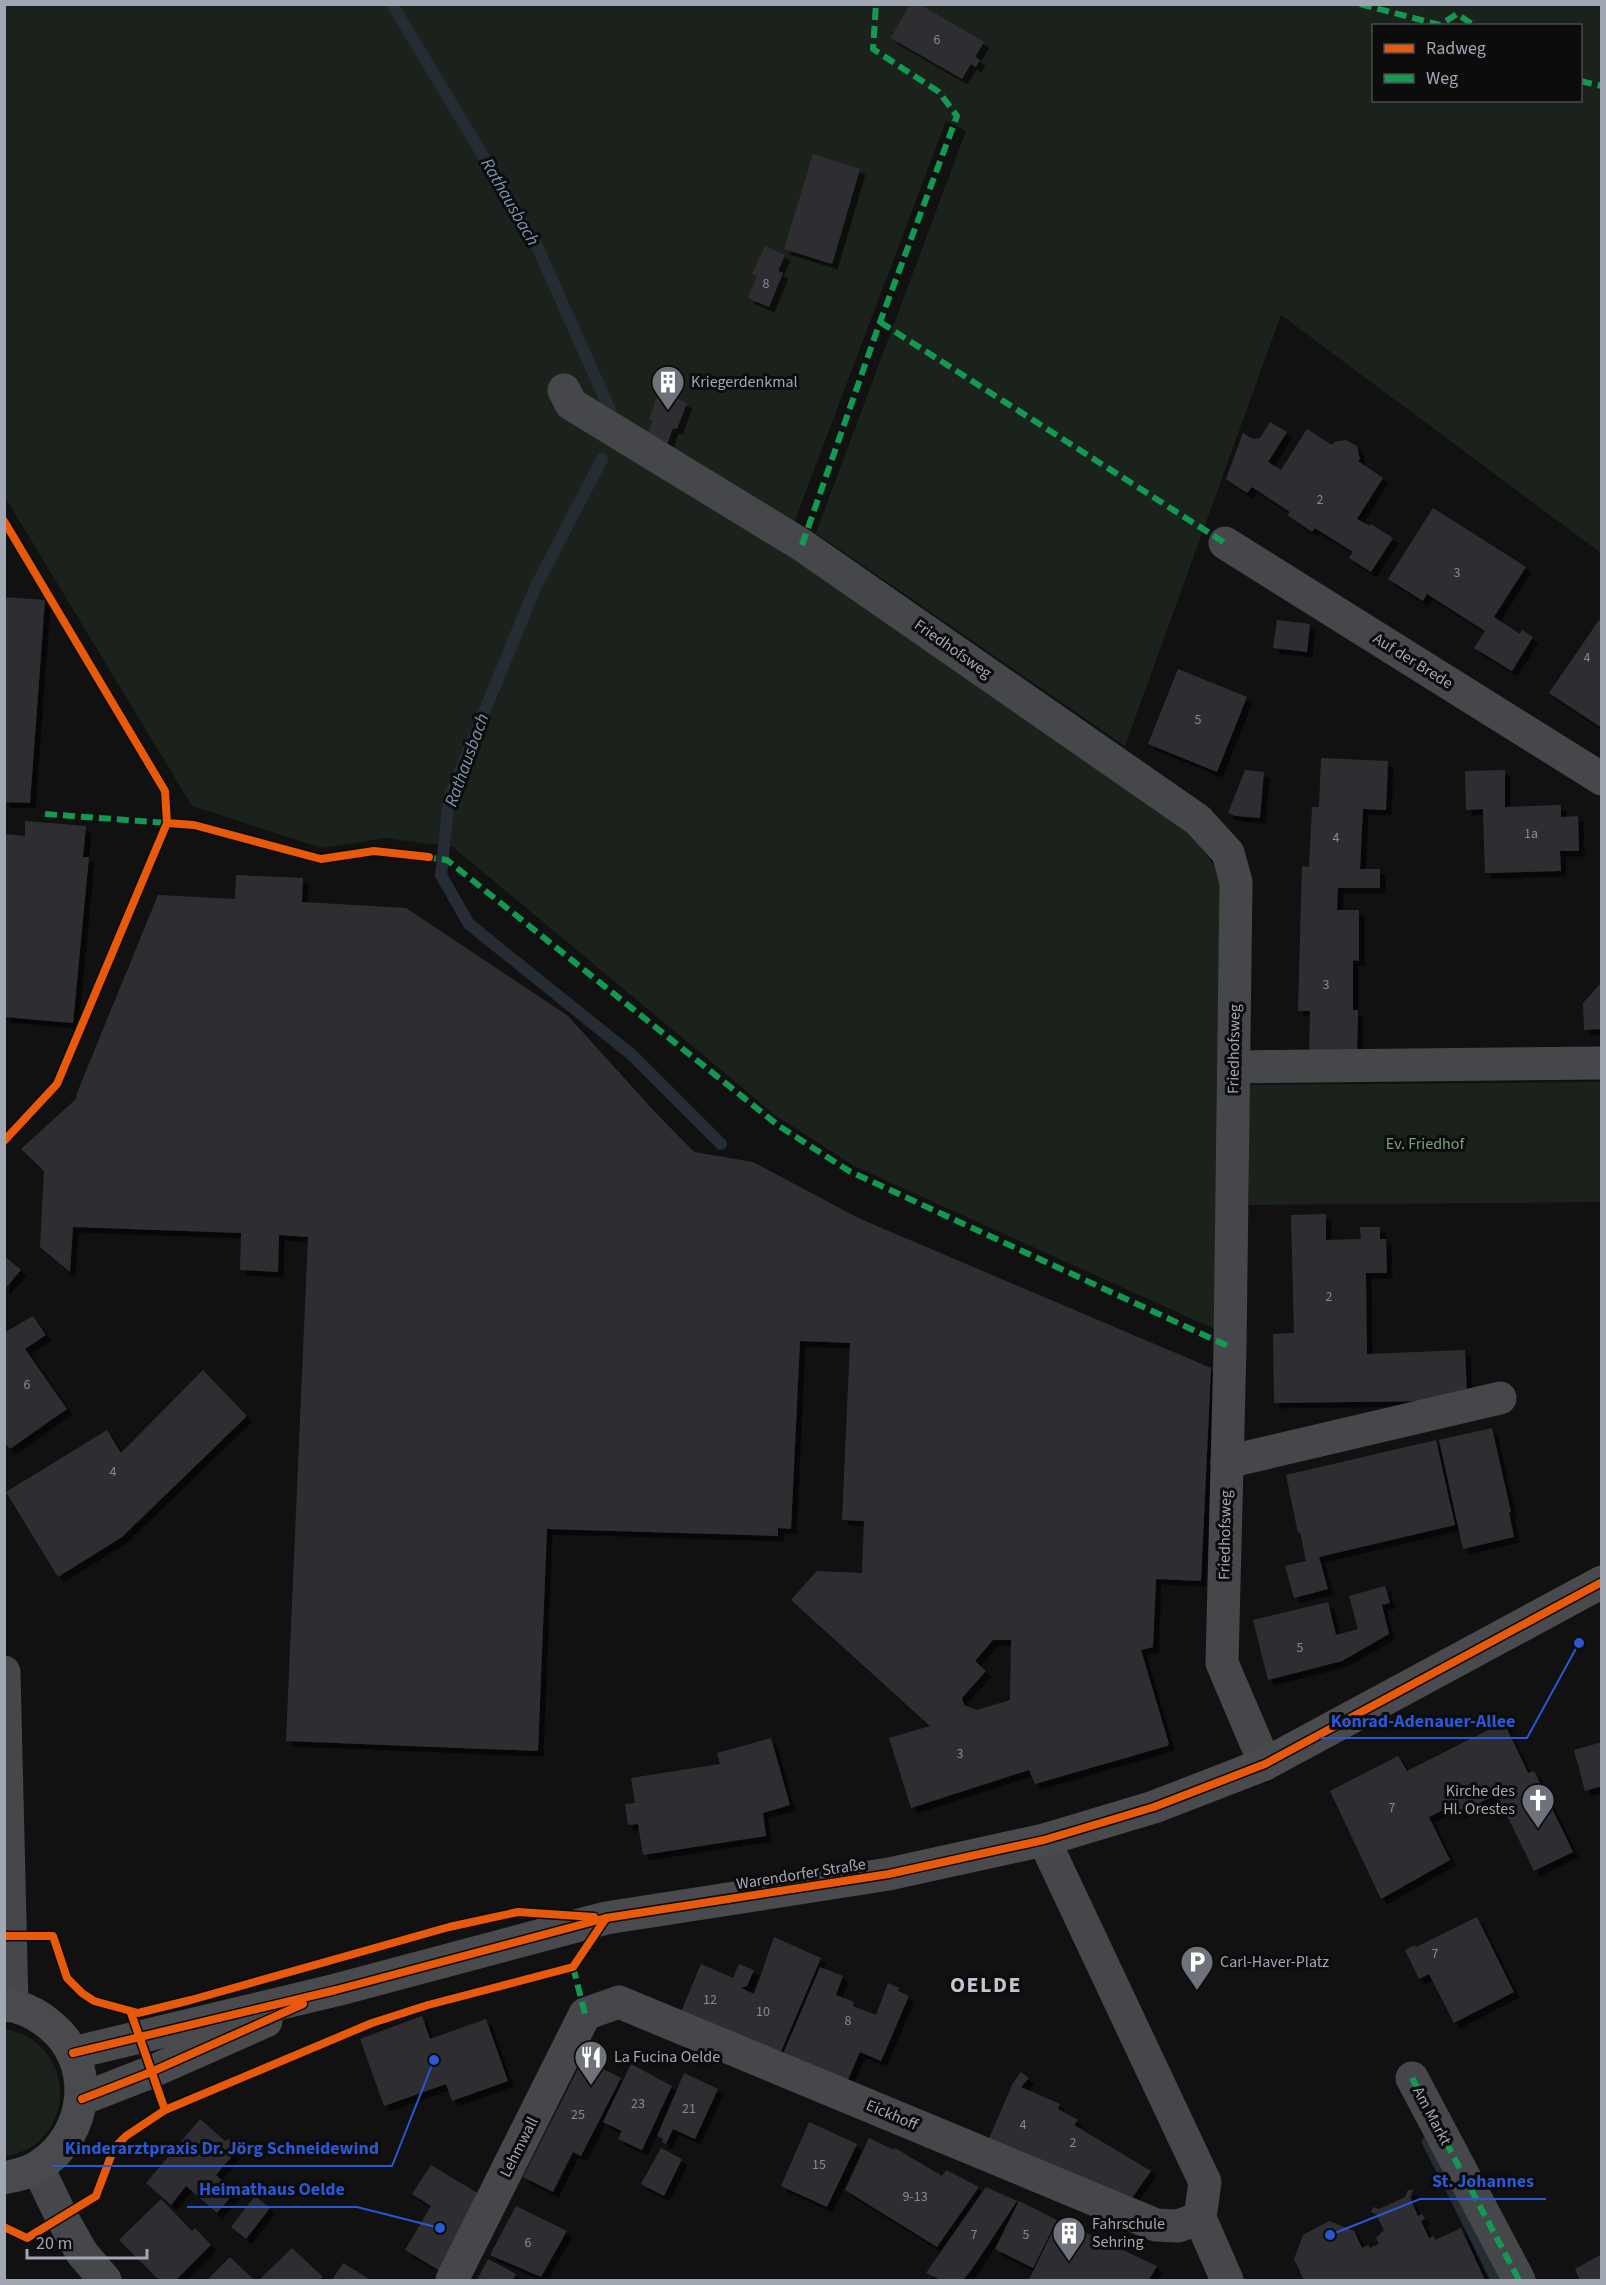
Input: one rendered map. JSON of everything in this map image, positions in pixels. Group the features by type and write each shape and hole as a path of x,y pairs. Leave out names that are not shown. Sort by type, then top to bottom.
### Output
{"main road":[{"name":"Warendorfer Straße","path":"73,2053 336,1990 606,1918 889,1874 1044,1840 1154,1807 1265,1764 1602,1582"},
{"name":"Warendorfer Straße","path":"82,2099 152,2072 336,1990"},
{"path":"4,2178 38,2168 54,2155 68,2139 78,2120 82,2099 81,2075 73,2053 58,2031 38,2015 8,2005"}],"street":[{"name":"Friedhofsweg","path":"568,397 624,436 802,544 1198,820 1228,853 1236,882 1222,1663 1265,1764"},
{"name":"Auf der Brede","path":"1225,543 1602,779"},
{"path":"1234,1067 1602,1063"},
{"path":"1227,1462 1500,1398"},
{"path":"4,1672 8,2005"},
{"path":"1044,1840 1205,2182 1200,2218 1227,2280"},
{"name":"Eickhoff","path":"585,2014 619,2002 1156,2225 1178,2226 1200,2218"},
{"name":"Lehmwall","path":"452,2280 585,2014"},
{"name":"Am Markt","path":"1413,2078 1519,2280"},
{"path":"38,2168 82,2253 105,2280"}],"green space":[{"path":"5,5 1601,5 1601,553 1281,315 1125,746 816,533 966,131 946,121 783,552 949,658 1189,832 1211,861 1223,887 1221,1332 854,1166 775,1115 453,847 385,838 322,848 192,806 5,497"},
{"name":"Ev. Friedhof","path":"1601,1082 1601,1202 1249,1205 1248,1085"},
{"path":"4,2029 28,2037 46,2052 56,2072 60,2093 57,2114 46,2133 29,2148 5,2156"}],"building":[{"path":"910,4 919,4 984,42 975,57 980,60 976,67 971,64 962,79 891,38"},
{"path":"813,154 860,169 832,264 784,249"},
{"path":"765,246 785,255 778,271 783,273 769,307 748,298 757,276 752,274"},
{"name":"Kriegerdenkmal","path":"659,392 687,403 677,429 673,428 667,445 647,435 653,420 649,419"},
{"path":"1270,422 1287,432 1268,462 1281,470 1307,429 1332,445 1334,442 1346,440 1357,446 1360,459 1358,461 1383,478 1357,519 1370,526 1371,524 1393,538 1371,572 1349,558 1353,552 1315,528 1312,532 1287,515 1290,512 1252,487 1247,493 1226,479 1243,433 1253,439 1260,438"},
{"path":"1433,508 1526,567 1494,617 1520,634 1522,630 1533,637 1512,671 1474,648 1485,631 1427,594 1423,601 1388,579"},
{"path":"4,597 45,600 30,803 4,802"},
{"path":"1277,620 1310,624 1307,652 1273,648"},
{"path":"1599,620 1602,622 1602,728 1549,693"},
{"path":"1178,669 1247,697 1217,772 1148,744"},
{"path":"1321,758 1388,761 1386,810 1363,809 1360,869 1380,869 1380,888 1338,888 1337,910 1359,910 1359,961 1353,960 1353,1010 1358,1010 1357,1056 1309,1058 1310,1011 1298,1011 1302,866 1309,867 1312,807 1319,807"},
{"path":"1245,770 1264,772 1260,818 1228,813"},
{"path":"1505,770 1505,807 1561,805 1561,817 1578,816 1579,851 1560,851 1561,871 1485,873 1483,809 1466,810 1465,771"},
{"path":"25,821 86,826 83,857 89,857 73,1023 4,1017 4,834 25,836"},
{"path":"236,875 303,878 302,902 406,908 568,1016 694,1152 753,1162 858,1218 1211,1368 1201,1581 1156,1579 1153,1647 1141,1650 1169,1744 1035,1784 1029,1770 911,1808 889,1738 930,1726 791,1600 817,1571 862,1573 864,1521 842,1520 850,1343 800,1341 791,1529 778,1528 778,1536 547,1529 538,1751 286,1741 308,1237 279,1235 278,1272 240,1270 241,1233 73,1227 70,1272 40,1247 44,1171 21,1149 76,1099 158,895 235,899","holes":["993,1640 1011,1640 1010,1700 977,1710 964,1705 962,1698 986,1671 975,1661"]},
{"path":"1602,982 1602,1029 1584,1030 1583,1003"},
{"path":"1326,1214 1326,1240 1361,1239 1360,1227 1380,1227 1380,1239 1386,1239 1387,1273 1366,1273 1367,1354 1465,1350 1467,1396 1436,1401 1274,1403 1273,1334 1294,1333 1291,1215"},
{"path":"4,1256 21,1270 4,1290"},
{"path":"33,1316 46,1335 25,1349 67,1409 10,1449 4,1442 4,1333"},
{"path":"203,1370 247,1416 122,1537 58,1577 6,1492 107,1430 121,1453"},
{"path":"1492,1428 1511,1512 1509,1512 1514,1537 1463,1549 1439,1440"},
{"path":"1436,1440 1455,1525 1319,1557 1328,1589 1294,1598 1285,1566 1306,1561 1286,1475"},
{"path":"1385,1586 1390,1603 1382,1605 1389,1634 1342,1661 1268,1680 1253,1620 1328,1602 1336,1635 1358,1629 1349,1596"},
{"path":"1504,1722 1528,1773 1534,1771 1573,1852 1534,1871 1494,1789 1489,1792 1492,1797 1459,1813 1455,1804 1429,1817 1450,1860 1381,1899 1330,1791 1398,1756 1407,1771"},
{"path":"771,1738 790,1805 763,1813 766,1836 643,1855 638,1824 628,1825 625,1804 635,1803 631,1778 720,1764 717,1753"},
{"path":"1602,1742 1602,1786 1585,1791 1574,1750"},
{"path":"1477,1917 1514,1992 1454,2023 1429,1974 1419,1979 1405,1950 1415,1945 1416,1947"},
{"path":"774,1937 821,1958 780,2054 681,2012 701,1964 733,1978 739,1964 754,1970 747,1986 741,1988 754,1994"},
{"path":"820,1967 843,1976 836,1995 854,2002 853,2006 876,2015 888,1983 909,1996 881,2061 860,2052 847,2082 783,2054"},
{"path":"422,2016 430,2039 486,2019 508,2081 452,2101 446,2084 384,2106 360,2039"},
{"path":"583,2059 621,2078 581,2156 573,2152 553,2192 523,2177"},
{"path":"631,2064 672,2086 642,2150 618,2139 622,2131 603,2122"},
{"path":"1021,2072 1029,2078 1021,2087 1060,2104 1058,2109 1078,2120 1074,2125 1151,2171 1129,2202 988,2141 1013,2083"},
{"path":"684,2073 718,2089 695,2139 673,2129 666,2144 657,2136"},
{"path":"200,2119 225,2141 229,2139 239,2148 216,2175 235,2192 217,2213 186,2186 171,2205 146,2183"},
{"path":"809,2122 857,2144 827,2207 781,2186"},
{"path":"869,2138 894,2150 895,2148 942,2176 946,2170 979,2187 937,2247 845,2190"},
{"path":"661,2148 682,2159 664,2196 641,2184"},
{"path":"431,2165 479,2194 440,2271 405,2250 431,2206 412,2194"},
{"path":"986,2187 1017,2201 972,2269 963,2280 941,2280 926,2273"},
{"path":"1408,2190 1413,2190 1410,2198 1418,2216 1422,2214 1425,2219 1421,2221 1429,2238 1434,2236 1435,2240 1461,2228 1485,2280 1304,2280 1294,2259 1303,2235 1329,2221 1354,2231 1362,2248 1368,2245 1370,2248 1379,2244 1376,2238 1384,2230 1376,2214 1371,2212 1373,2207 1379,2209 1405,2197"},
{"path":"255,2196 270,2208 246,2239 231,2227"},
{"path":"161,2199 192,2231 195,2228 211,2245 176,2280 159,2280 119,2240"},
{"path":"1019,2201 1057,2220 1033,2268 995,2249"},
{"path":"516,2206 567,2231 541,2277 490,2255"},
{"name":"Fahrschule Sehring","path":"1058,2220 1157,2266 1149,2280 1029,2280"},
{"path":"292,2248 323,2277 319,2280 259,2280"},
{"path":"1602,2254 1602,2280 1580,2280 1575,2269"},
{"path":"230,2257 254,2280 207,2280"},
{"path":"488,2259 516,2274 513,2280 477,2280"},
{"path":"343,2263 371,2280 332,2280"}],"waterway":[{"name":"Rathausbach","path":"392,4 536,244 610,410"},
{"name":"Rathausbach","path":"602,459 535,588 449,798 441,875 469,924 632,1055 721,1144"},
{"name":"Rathausbach","path":"1428,2142 1497,2280"}],"marked path":[{"path":"802,545 880,322 957,116 939,92 873,49 876,4"},
{"path":"1360,4 1436,24"},
{"path":"1442,24 1457,14 1472,24"},
{"path":"1582,81 1602,86"},
{"path":"880,322 1225,543"},
{"path":"45,814 167,823 165,826"},
{"path":"424,857 447,860 779,1126 849,1171 1230,1347"},
{"path":"573,1967 585,2014"},
{"path":"1412,2078 1519,2280"}],"cycle path":[{"path":"4,521 165,791 167,823 194,825 321,859 374,851 429,857"},
{"path":"4,1141 57,1084 167,823"},
{"path":"73,2053 336,1990 606,1918 889,1874 1044,1840 1154,1807 1265,1764 1602,1582"},
{"path":"4,1936 53,1936 67,1978 82,1993 94,2001 138,2013 449,1927 518,1912 594,1917"},
{"path":"4,2227 27,2238 96,2196 114,2148 126,2136 165,2110 372,2023 428,2005 573,1967 606,1918"},
{"path":"82,2099 151,2072 303,2004"},
{"path":"131,2013 165,2110"}],"place":[{"name":"Kriegerdenkmal","path":"668,411"},
{"name":"Konrad-Adenauer-Allee","path":"1579,1643"},
{"name":"Kirche des Hl. Orestes","path":"1538,1829"},
{"name":"Carl-Haver-Platz","path":"1197,1991"},
{"name":"Kinderarztpraxis Dr. Jörg Schneidewind","path":"434,2060"},
{"name":"La Fucina Oelde","path":"591,2086"},
{"name":"Heimathaus Oelde","path":"440,2228"},
{"name":"St. Johannes","path":"1330,2235"},
{"name":"Fahrschule Sehring","path":"1069,2262"}],"district":[{"name":"OELDE","path":"986,1985"}]}
